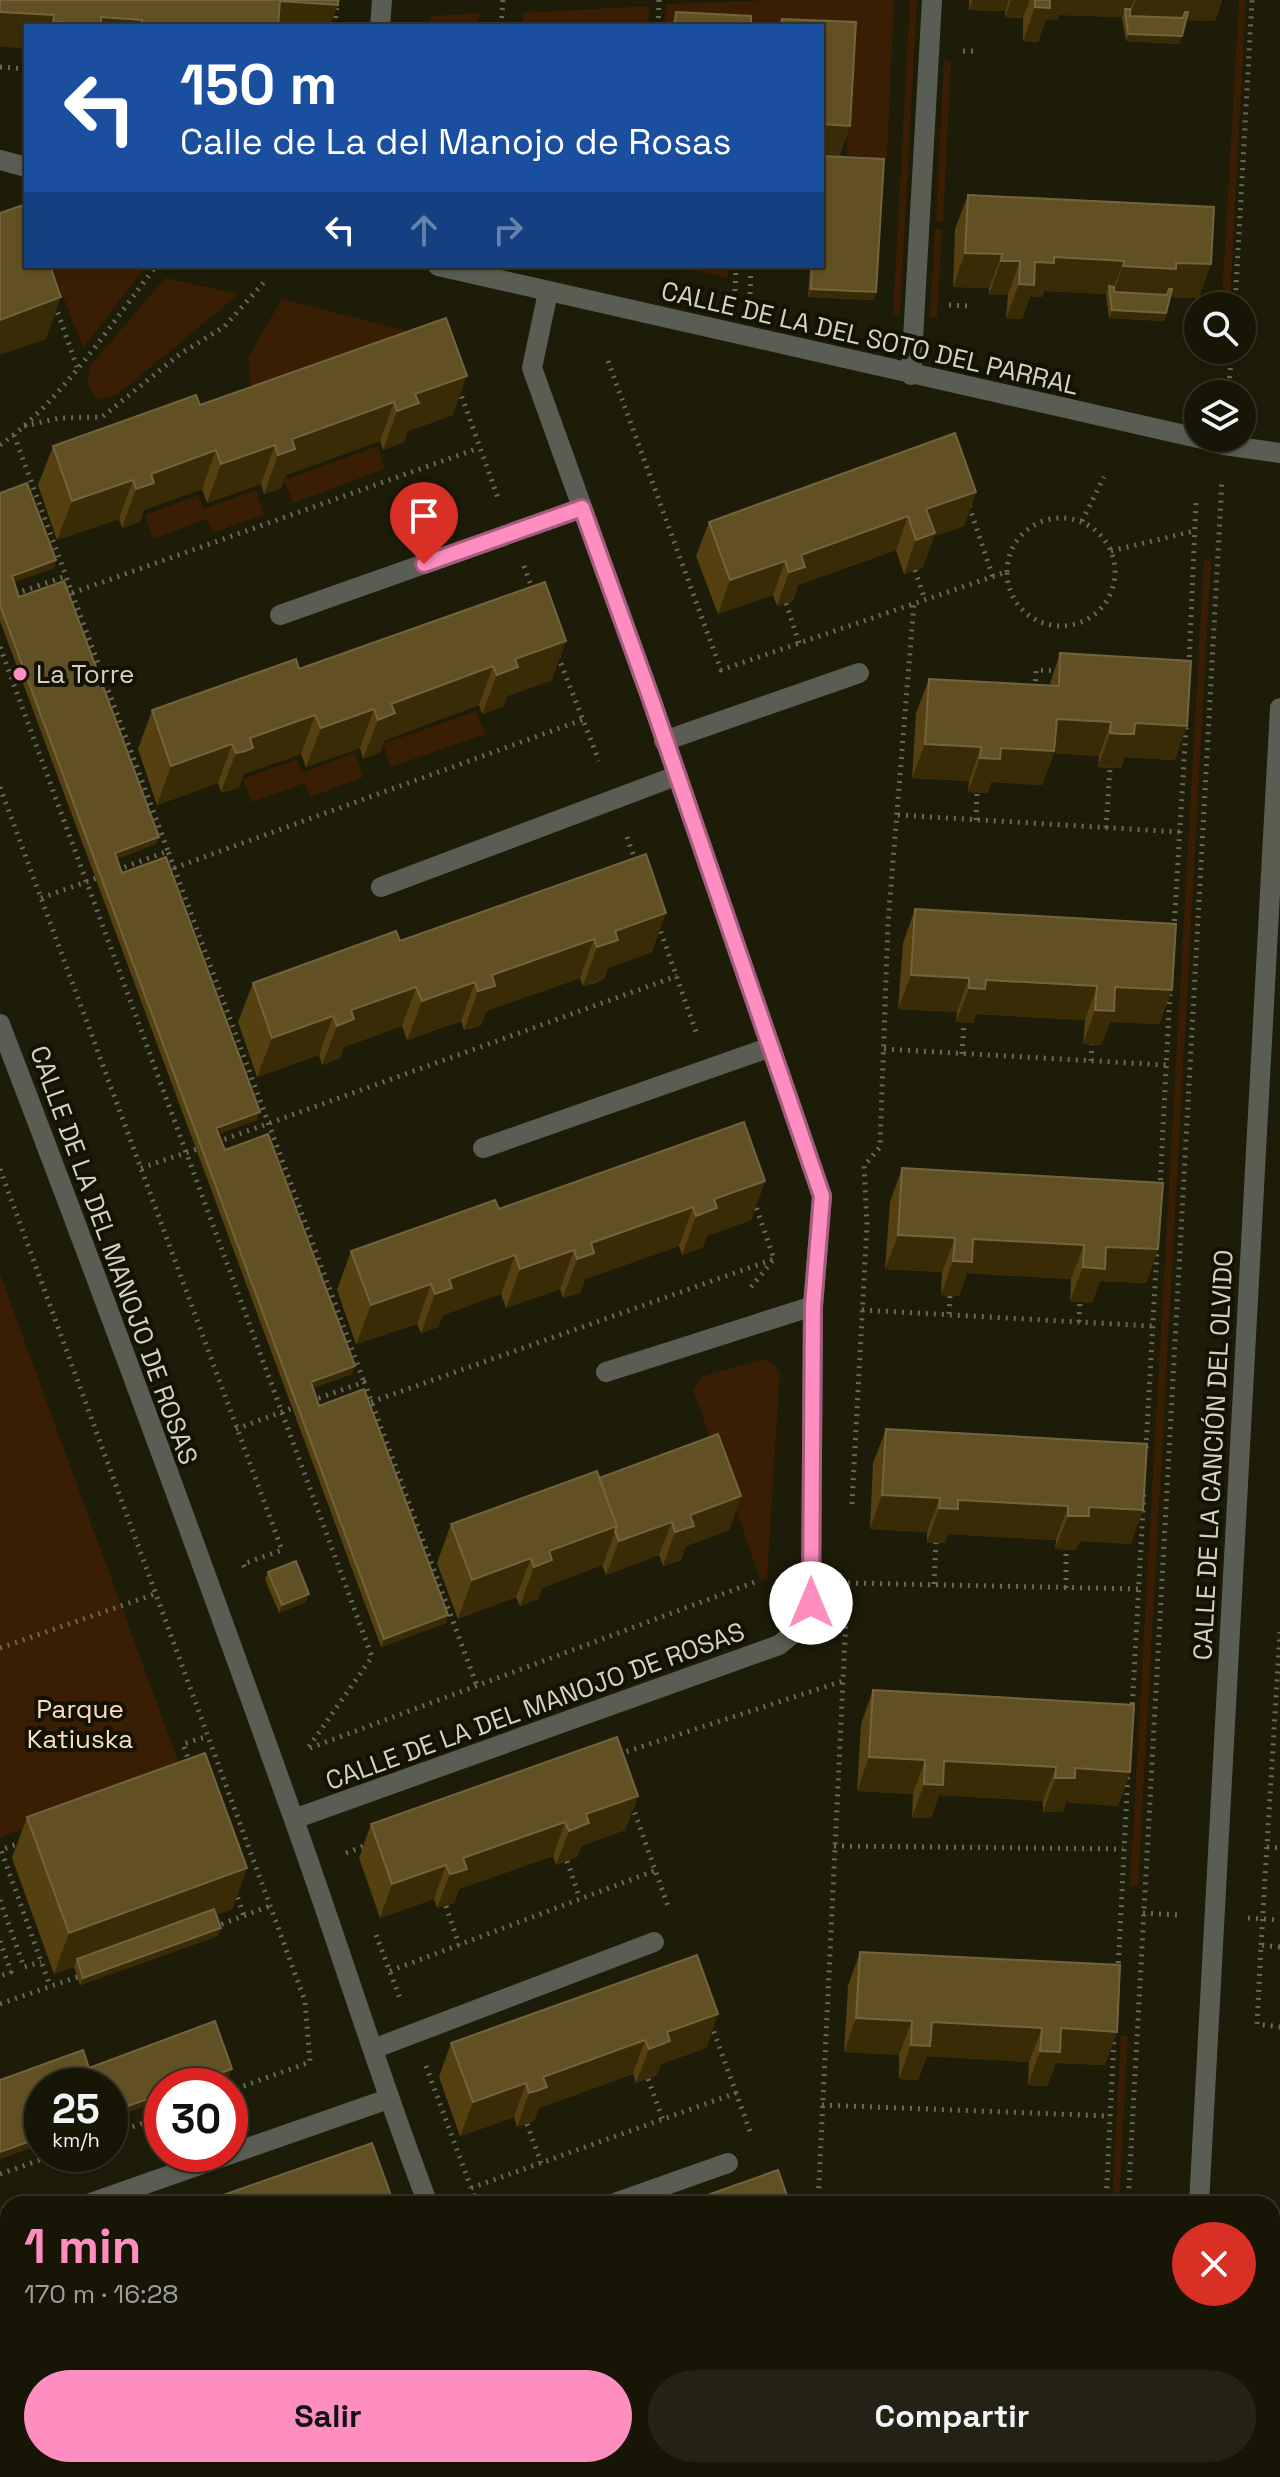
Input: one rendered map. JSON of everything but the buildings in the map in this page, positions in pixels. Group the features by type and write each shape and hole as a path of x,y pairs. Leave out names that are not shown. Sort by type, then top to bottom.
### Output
{"street":[{"path":"380,24 382,0"},
{"path":"911,375 932,0"},
{"path":"0,160 24,166"},
{"name":"CALLE DE LA DEL SOTO DEL PARRAL","path":"446,268 1184,435"},
{"name":"CALLE DE LA DEL MANOJO DE ROSAS","path":"294,1819 758,1654 779,1645 800,1628 811,1603 813,1306 822,1196 532,368 548,292"},
{"name":"CALLE DE LA DEL SOTO DEL PARRAL","path":"1256,450 1280,453"},
{"path":"280,615 582,508"},
{"path":"664,741 859,673"},
{"name":"CALLE DE LA CANCIÓN DEL OLVIDO","path":"1199,2196 1280,708"},
{"path":"381,887 676,776"},
{"name":"CALLE DE LA DEL MANOJO DE ROSAS","path":"0,1024 66,1193 294,1819 388,2099 425,2196"},
{"path":"483,1148 771,1047"},
{"path":"606,1372 813,1306"},
{"path":"373,2049 654,1942"},
{"path":"111,2196 388,2099"},
{"path":"635,2196 728,2163"}],"path":[{"path":"335,24 337,0"},
{"path":"501,24 503,0"},
{"path":"658,24 659,0"},
{"path":"1236,292 1252,0"},
{"path":"964,51 978,51"},
{"path":"0,67 24,69"},
{"path":"0,445 24,426 78,368 154,268"},
{"path":"735,291 736,268"},
{"path":"750,294 751,268"},
{"path":"24,426 60,418 102,417 180,354 224,327 265,281"},
{"path":"51,295 78,368"},
{"path":"953,306 968,306"},
{"path":"608,361 721,670 1006,572"},
{"path":"454,377 498,498"},
{"path":"14,435 477,1686"},
{"path":"72,593 479,448"},
{"path":"1128,2196 1224,452"},
{"path":"1082,521 1104,477"},
{"path":"967,501 993,577"},
{"path":"1188,678 1196,502"},
{"path":"1061,517 1082,521 1099,533 1111,551 1115,572 1111,593 1100,611 1082,623 1060,627 1040,623 1022,611 1010,593 1006,572 1010,551 1022,533 1039,521 1061,517"},
{"path":"1111,551 1194,531"},
{"path":"523,565 534,594"},
{"path":"915,570 925,600"},
{"path":"0,599 66,576"},
{"path":"786,603 799,643"},
{"path":"852,1507 867,1224 864,1166 880,1147 888,923 914,603"},
{"path":"0,647 372,1657 308,1749"},
{"path":"556,650 599,761"},
{"path":"1035,693 1036,670 1067,671"},
{"path":"174,868 582,720"},
{"path":"1173,941 1186,724"},
{"path":"1106,828 1110,768"},
{"path":"0,787 282,1550 243,1564 248,1578"},
{"path":"976,820 977,792"},
{"path":"898,815 1180,832"},
{"path":"627,837 637,865"},
{"path":"41,898 168,851"},
{"path":"657,921 696,1032"},
{"path":"141,1168 677,976"},
{"path":"1159,1203 1171,987"},
{"path":"962,1054 964,1022"},
{"path":"1091,1061 1092,1044"},
{"path":"884,1049 1166,1065"},
{"path":"0,1169 305,2001 310,2062 248,2084"},
{"path":"0,1192 7,1189"},
{"path":"751,1189 774,1259"},
{"path":"1146,1450 1157,1249"},
{"path":"371,1402 774,1259"},
{"path":"750,1288 774,1259"},
{"path":"949,1314 950,1295"},
{"path":"1079,1322 1080,1302"},
{"path":"862,1310 1152,1326"},
{"path":"236,1429 364,1382"},
{"path":"1131,1727 1144,1481"},
{"path":"934,1584 936,1542"},
{"path":"1066,1550 1066,1588"},
{"path":"847,1597 848,1568"},
{"path":"308,1749 755,1582"},
{"path":"848,1583 1139,1589"},
{"path":"0,1648 155,1594"},
{"path":"818,2196 846,1611"},
{"path":"1280,1632 1257,2024 1280,2027"},
{"path":"614,1755 843,1681"},
{"path":"303,1735 308,1749"},
{"path":"192,1768 183,1744 208,1736"},
{"path":"1117,1981 1128,1772"},
{"path":"629,1799 673,1920"},
{"path":"31,1839 1,1850 50,1986"},
{"path":"346,1853 375,1842"},
{"path":"834,1846 1123,1849"},
{"path":"1267,1847 1280,1848"},
{"path":"567,1861 580,1899"},
{"path":"390,1971 654,1871"},
{"path":"233,1886 244,1916"},
{"path":"0,1900 24,1967 41,1962"},
{"path":"213,1927 270,1906"},
{"path":"446,1906 459,1945"},
{"path":"0,1941 11,1972 0,1976"},
{"path":"1261,1945 1280,1947"},
{"path":"0,2004 80,1976"},
{"path":"709,2019 752,2137"},
{"path":"1106,2196 1115,2026"},
{"path":"427,2070 442,2065"},
{"path":"648,2079 663,2120"},
{"path":"471,2188 736,2093"},
{"path":"822,2105 1110,2116"},
{"path":"527,2124 541,2163"},
{"path":"0,2174 24,2166"}],"green space":[{"path":"894,0 887,159 847,155 850,52 824,28 824,24 665,24 666,4"},
{"path":"910,0 917,0 900,315 893,314"},
{"path":"1239,0 1246,0 1230,292 1222,292"},
{"path":"649,6 648,24 524,24 521,13"},
{"path":"480,13 477,24 430,24 431,16"},
{"path":"944,60 951,61 943,221 936,221"},
{"path":"935,229 942,229 937,317 930,317"},
{"path":"52,268 144,268 83,348"},
{"path":"685,268 728,268 728,278"},
{"path":"165,278 239,294 118,394 98,400 88,384 91,365"},
{"path":"282,299 423,335 252,398 248,357"},
{"path":"378,446 385,469 293,503 284,480"},
{"path":"256,490 264,514 213,533 207,519 153,539 145,515 198,495 204,509"},
{"path":"1211,559 1138,1886 1130,1885 1204,560"},
{"path":"476,711 485,734 391,767 383,744"},
{"path":"355,753 363,777 311,797 305,783 252,802 243,779 297,759 302,773"},
{"name":"Parque Katiuska","path":"0,1274 182,1772 0,1837"},
{"path":"765,1359 780,1371 767,1578 761,1581 693,1389 704,1376"},
{"path":"1121,2036 1128,2036 1119,2196 1112,2196"}],"place":[{"name":"La Torre","path":"20,674"}],"route":[{"path":"424,564 582,508 822,1196 813,1306 811,1603"}]}
